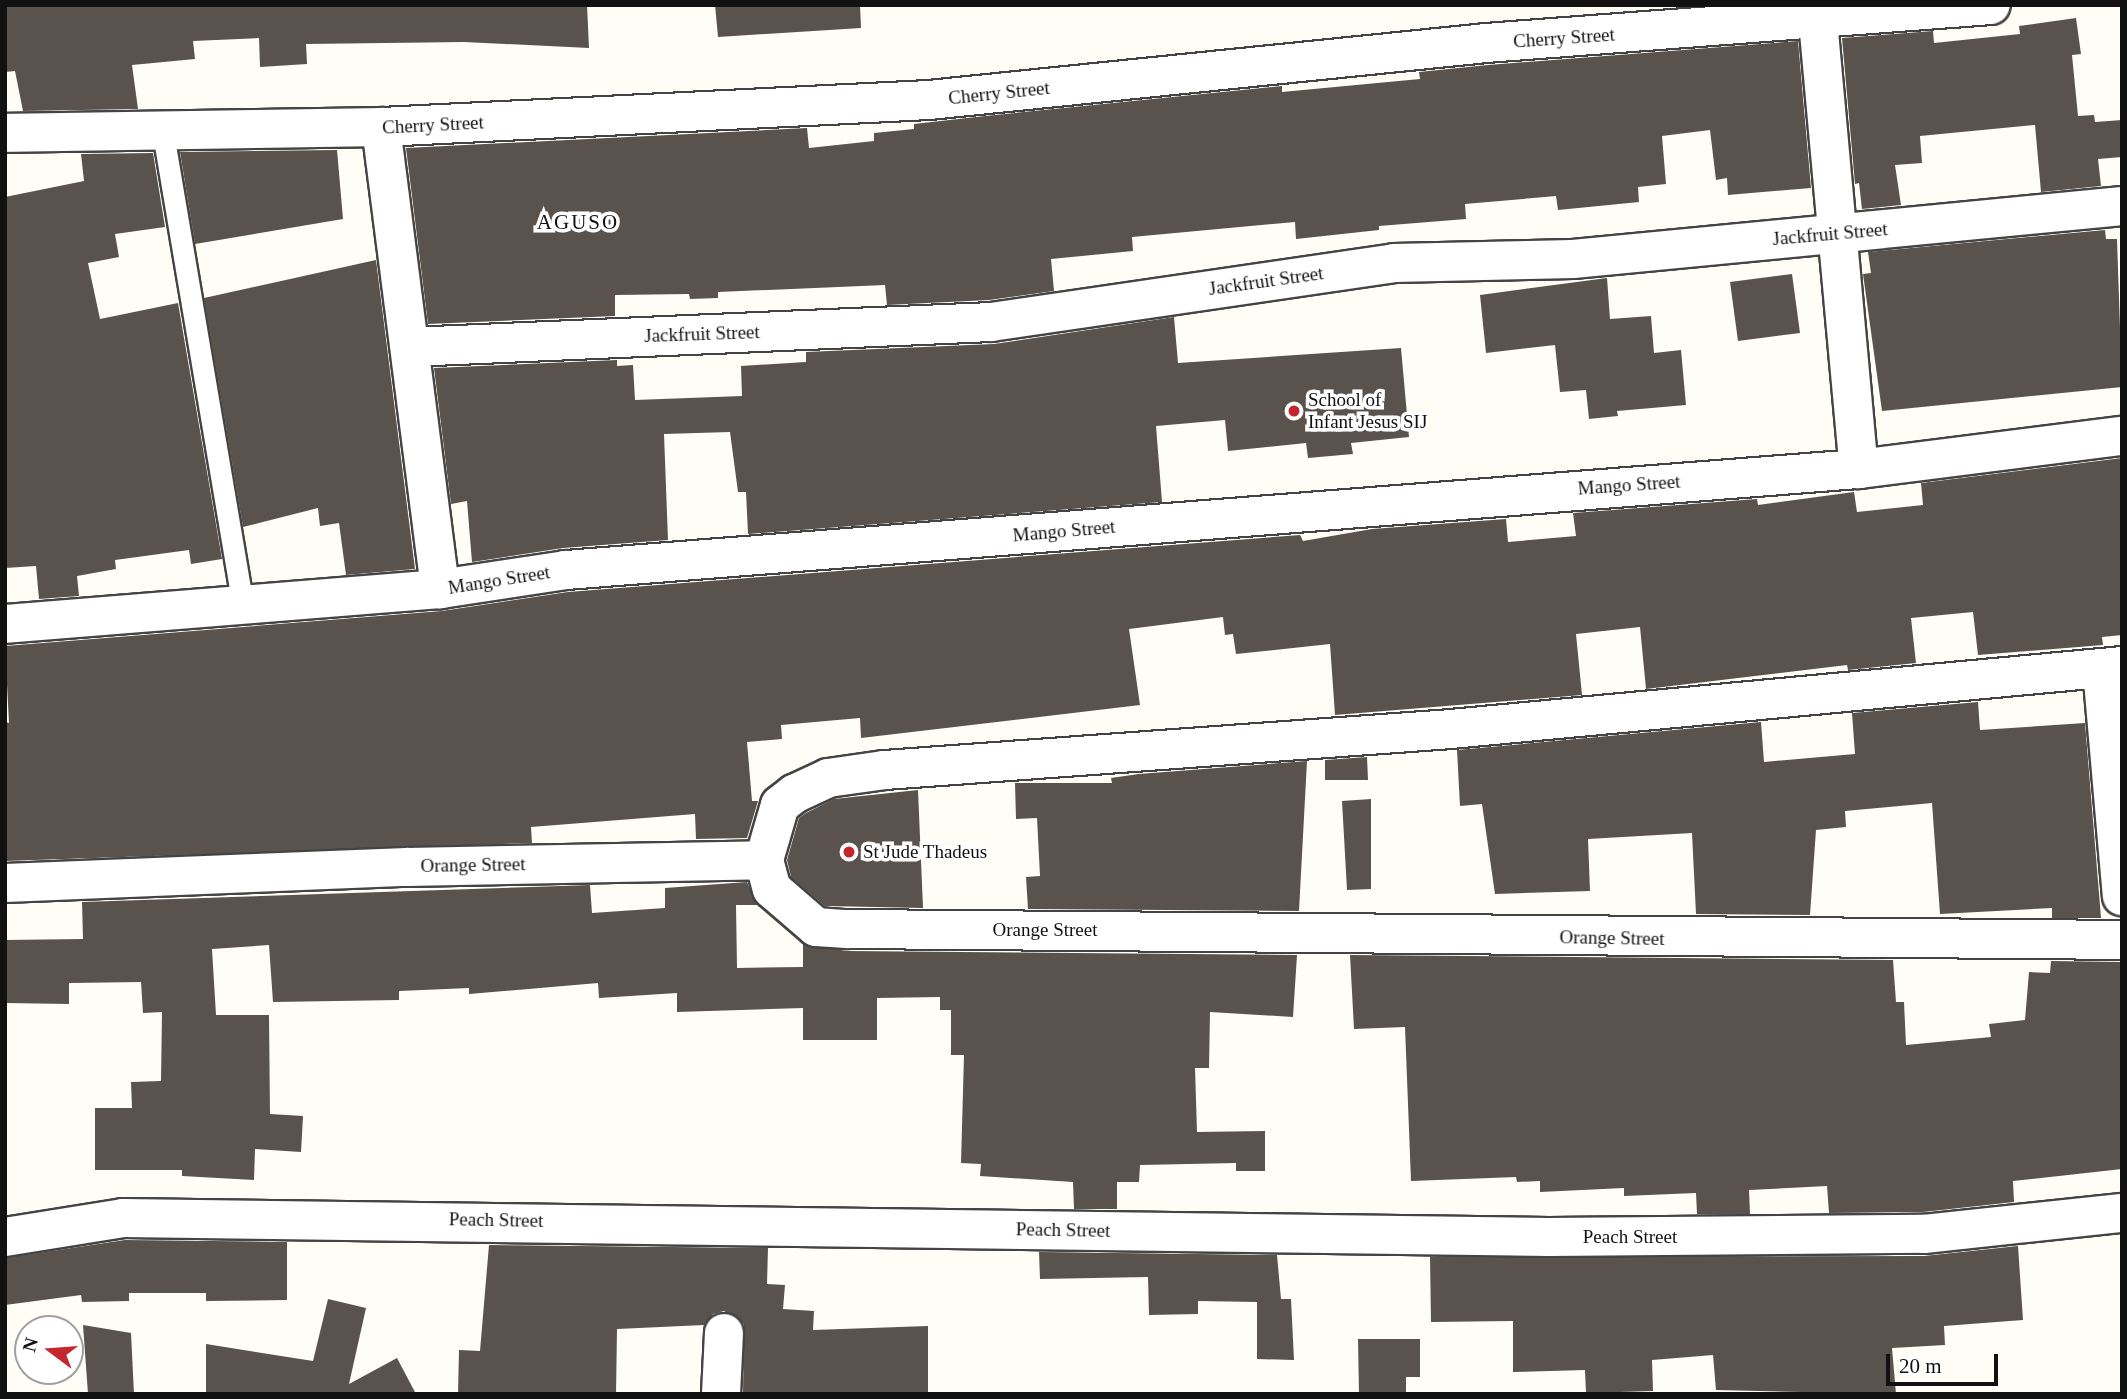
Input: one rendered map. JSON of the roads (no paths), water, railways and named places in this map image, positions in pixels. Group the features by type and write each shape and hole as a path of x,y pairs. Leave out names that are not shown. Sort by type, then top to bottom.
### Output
{"street":[{"name":"Cherry Street","path":"5,133 163,133 380,127 929,100 1486,43 1818,21 1991,5"},
{"path":"1818,21 1858,468"},
{"path":"380,127 440,589"},
{"name":"Jackfruit Street","path":"410,346 991,322 1394,263 1573,259 2122,206"},
{"name":"Mango Street","path":"5,624 440,589 566,570 1858,468 2122,436"},
{"path":"764,860 780,805 794,794 828,778 885,770 1451,729 2112,668 2122,896"},
{"name":"Orange Street","path":"5,883 407,867 764,860 772,889 816,928 2122,940"},
{"name":"Peach Street","path":"5,1237 123,1218 1549,1237 1896,1235 2122,1213"},
{"path":"721,1394 724,1333"}],"lane":[{"path":"163,133 243,606"}],"place":[{"name":"School of Infant Jesus SIJ","path":"1294,411"},
{"name":"St Jude Thadeus","path":"849,852"}],"district":[{"name":"AGUSO","path":"578,222"}]}
